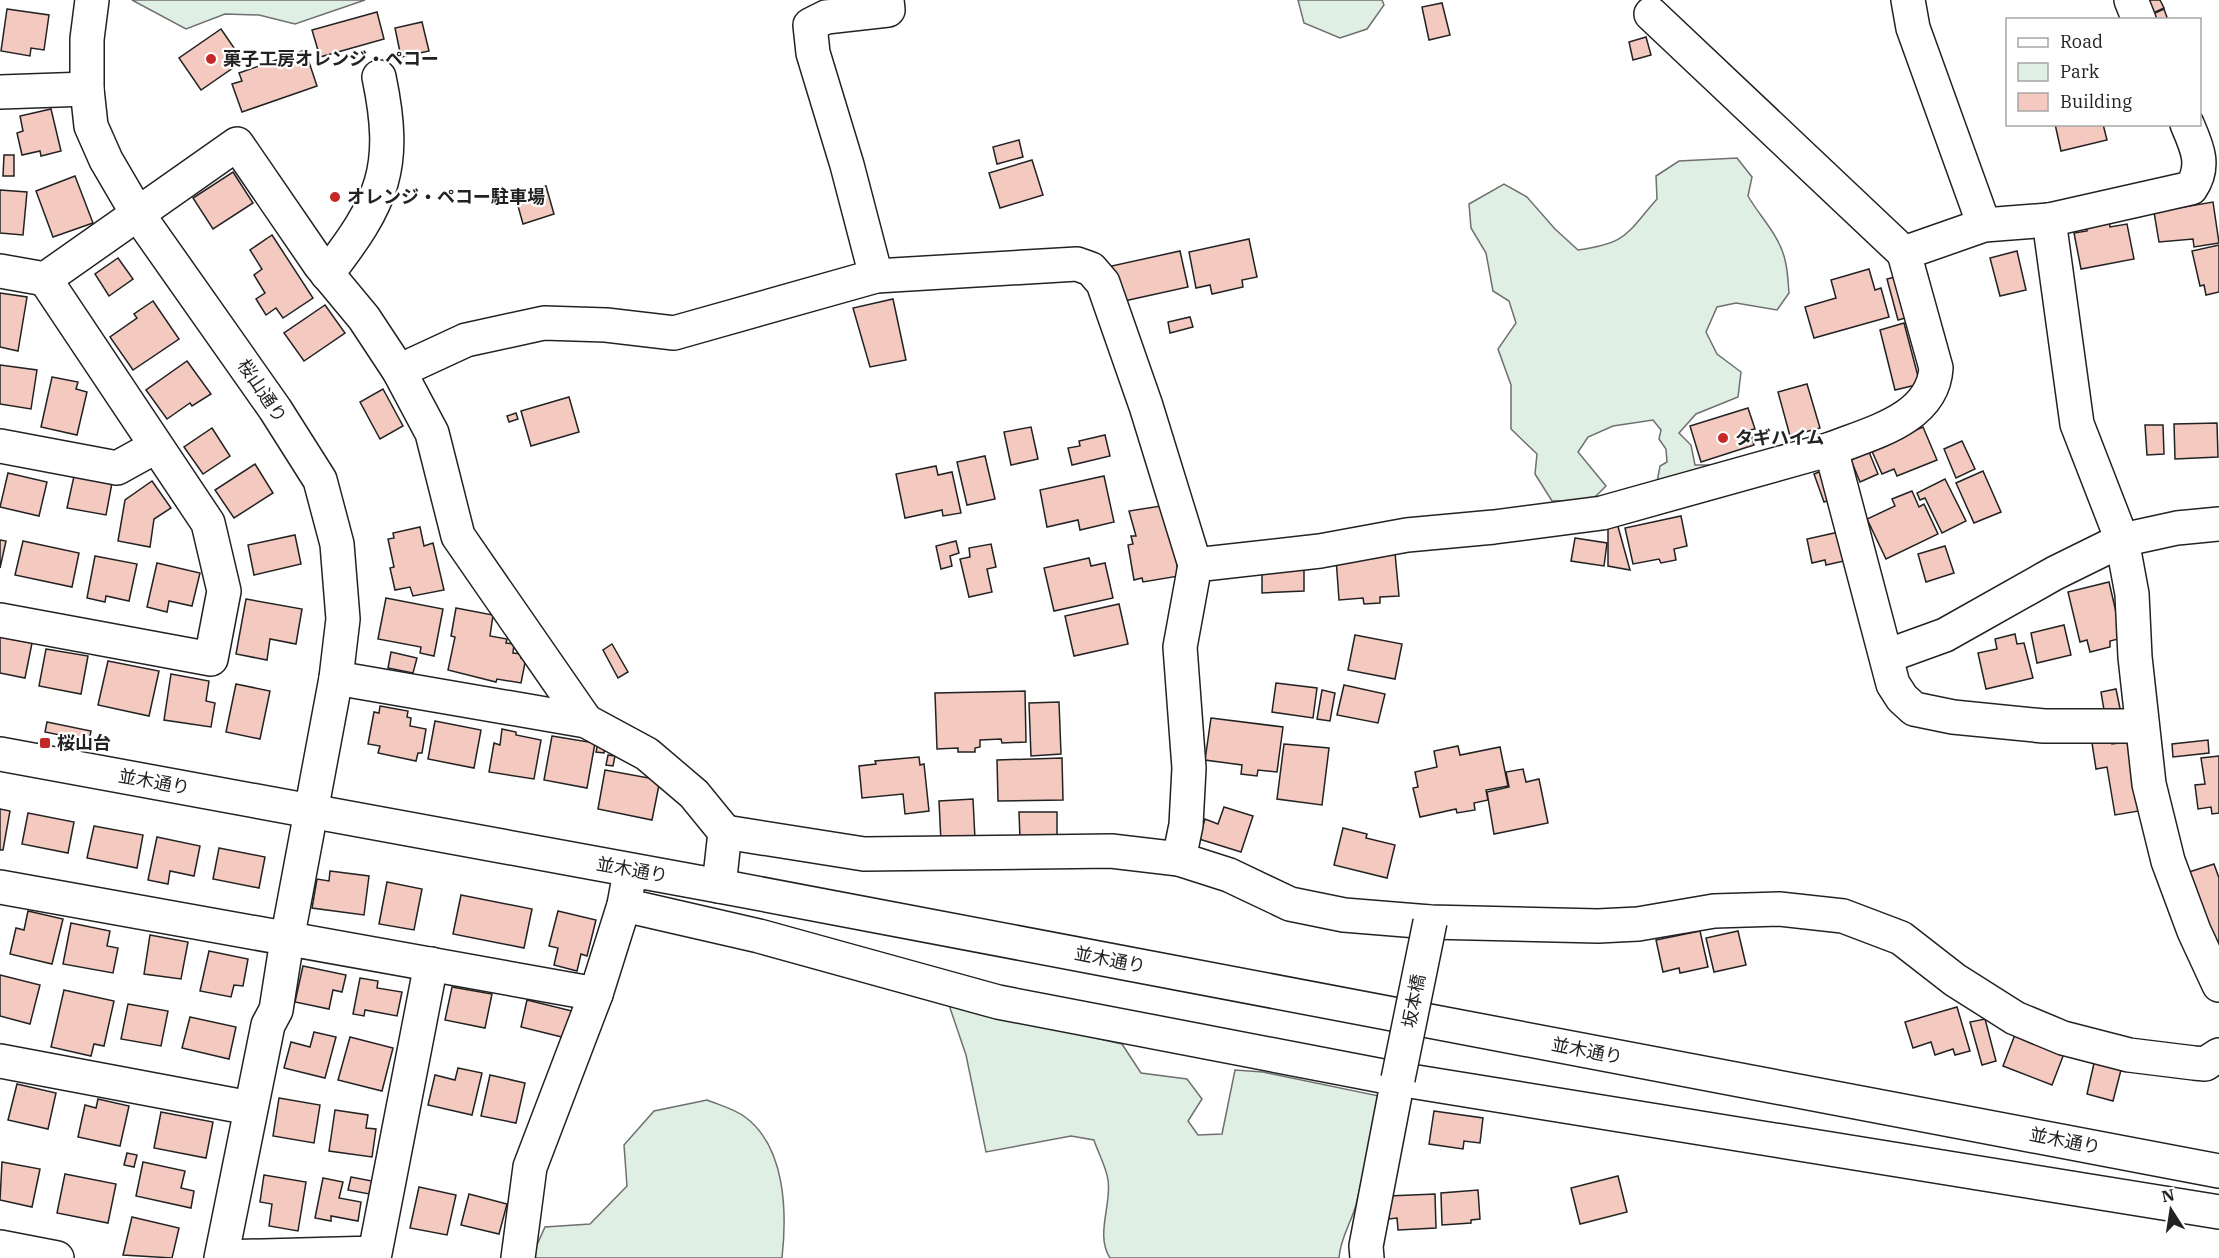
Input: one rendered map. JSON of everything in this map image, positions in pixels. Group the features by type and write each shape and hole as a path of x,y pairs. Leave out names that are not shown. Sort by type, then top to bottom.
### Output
{"street":[{"name":"桜山通り","path":"92,0 87,39 87,89 91,126 106,160 137,213 255,381 320,480 337,544 343,619 336,678 286,940 276,1010 268,1025 222,1258"},
{"path":"876,276 847,165 813,53 810,25 826,17 888,10 887,0"},
{"path":"1908,0 1913,28 1984,225"},
{"path":"2131,0 2138,18"},
{"path":"1196,565 1320,551 1407,535 1494,527 1602,513 1831,449 1891,425 1912,413 1928,397 1935,384 1936,368 1904,253 1651,14"},
{"path":"327,274 356,237 377,197 388,158 388,118 379,77"},
{"path":"0,92 87,89"},
{"path":"1904,253 1984,225 2049,220 2191,188 2200,166 2198,149 2188,126"},
{"path":"0,271 45,279 237,144 327,274 364,318 399,371 432,433 458,536 586,721"},
{"path":"2049,220 2077,424 2122,540 2132,594 2134,657 2149,784 2168,861 2193,931 2219,985"},
{"path":"399,371 466,340 544,323 606,325 674,333 876,276 1077,264 1091,269 1103,283 1146,406 1196,565 1180,647 1190,768 1186,825 1179,859"},
{"path":"0,620 211,659 224,591 208,523 155,447 45,279"},
{"path":"0,446 117,468 155,447"},
{"path":"1831,449 1893,684 1902,698 1914,709 1953,717 2044,726 2142,726"},
{"path":"1887,656 1945,635 2055,573 2122,540 2177,528 2219,524"},
{"path":"336,678 586,721 647,754 694,794 725,832 864,854 1111,851 1179,859 1229,875 1290,904 1344,915 1430,922 1598,926 1638,924 1714,911 1779,909 1843,916 1901,938 1955,980 2015,1018 2063,1038 2129,1054 2194,1064 2205,1064 2219,1055"},
{"name":"並木通り","path":"0,754 719,886 2219,1171"},
{"path":"719,886 725,832"},
{"path":"518,1258 530,1167 596,994 624,905 630,870"},
{"path":"0,887 596,994"},
{"path":"624,905 759,936 998,1002 1398,1079 2219,1212"},
{"name":"坂本橋","path":"1367,1258 1366,1246 1430,922"},
{"path":"222,1258 375,1253 431,964"},
{"path":"0,1061 250,1108"},
{"path":"0,1247 57,1258"}],"green space":[{"path":"132,0 365,0 295,24 259,15 225,14 186,29"},
{"path":"1298,0 1382,0 1384,5 1367,29 1340,38 1304,23"},
{"path":"1737,158 1752,177 1748,196 1779,243 1787,268 1789,293 1777,310 1736,303 1717,307 1706,332 1717,354 1741,372 1738,397 1696,414 1679,433 1691,445 1695,465 1717,465 1655,493 1660,466 1667,462 1666,449 1659,439 1661,430 1653,420 1613,426 1588,437 1578,452 1606,486 1592,500 1552,501 1535,474 1537,454 1511,429 1511,385 1498,349 1516,323 1509,301 1493,291 1486,253 1471,228 1469,204 1504,184 1527,197 1555,229 1578,250 1607,244 1632,229 1657,199 1656,176 1679,161"},
{"path":"949,1005 1122,1044 1141,1073 1187,1079 1202,1099 1188,1121 1198,1135 1222,1134 1235,1070 1263,1072 1379,1096 1356,1205 1341,1244 1339,1258 1110,1258 1104,1239 1108,1180 1094,1140 1071,1136 986,1152 966,1055"},
{"path":"707,1100 741,1114 759,1130 769,1145 781,1182 784,1221 782,1258 531,1258 545,1227 590,1224 627,1186 624,1145 654,1111"}],"building":[{"path":"2141,0 2160,0 2164,8 2149,15"},
{"path":"1442,3 1450,35 1429,40 1422,7"},
{"path":"7,9 49,15 44,50 31,48 30,56 1,51"},
{"path":"2164,9 2167,18 2146,18"},
{"path":"377,12 384,39 320,57 312,30"},
{"path":"422,22 429,51 401,57 395,28"},
{"name":"菓子工房オレンジ・ペコー","path":"221,29 243,61 201,90 179,58"},
{"path":"1646,37 1651,55 1633,60 1629,42"},
{"path":"305,50 317,86 242,112 232,84 242,81 239,73"},
{"path":"51,109 61,151 41,156 40,151 22,155 17,133 23,131 20,116"},
{"path":"2055,126 2104,126 2107,140 2061,151"},
{"path":"1019,140 1023,157 997,164 993,147"},
{"path":"4,155 14,155 14,176 3,176"},
{"path":"1032,160 1043,195 1000,208 989,173"},
{"path":"233,172 253,203 213,229 193,198"},
{"path":"75,176 93,223 53,237 36,191"},
{"path":"546,186 554,214 523,224 515,195"},
{"path":"0,190 27,192 23,235 0,233"},
{"path":"2213,202 2219,243 2194,247 2193,239 2159,242 2154,212"},
{"path":"2109,220 2110,227 2127,224 2134,259 2081,269 2074,233 2087,231 2085,224"},
{"path":"272,235 313,298 283,318 276,308 266,315 256,299 265,293 254,275 262,269 250,250"},
{"path":"1249,239 1257,277 1242,280 1243,287 1212,294 1210,285 1196,288 1189,252"},
{"path":"2219,245 2219,292 2206,295 2204,285 2200,286 2192,251"},
{"path":"1180,251 1188,287 1115,303 1107,267"},
{"path":"2017,251 2026,290 2000,296 1990,258"},
{"path":"118,258 133,279 109,296 95,274"},
{"path":"1869,269 1875,290 1881,288 1889,317 1814,338 1805,307 1836,298 1831,280"},
{"path":"1899,276 1909,317 1898,320 1887,279"},
{"path":"0,293 27,297 18,351 0,347"},
{"path":"893,299 906,360 870,367 853,308"},
{"path":"153,301 179,339 133,370 110,337 137,318 134,314"},
{"path":"325,305 345,333 304,361 284,333"},
{"path":"1190,317 1193,327 1170,333 1168,322"},
{"path":"1904,323 1920,384 1895,390 1880,330"},
{"path":"187,361 211,394 192,406 190,403 167,419 146,390"},
{"path":"0,365 37,370 31,409 0,404"},
{"path":"52,377 78,382 76,389 87,392 77,435 41,427"},
{"path":"1807,384 1820,428 1790,436 1778,392"},
{"path":"383,389 403,426 380,439 360,402"},
{"path":"569,397 579,432 531,446 521,411"},
{"name":"タギハイム","path":"1748,408 1755,429 1750,430 1754,445 1701,462 1690,426"},
{"path":"516,413 518,419 509,422 507,416"},
{"path":"2217,423 2218,457 2175,459 2174,424"},
{"path":"2145,425 2163,425 2164,454 2147,455"},
{"path":"1031,427 1038,459 1011,465 1004,432"},
{"path":"1923,427 1937,460 1897,476 1894,469 1882,474 1871,449"},
{"path":"212,428 230,456 203,474 184,447"},
{"path":"1105,435 1110,456 1072,465 1068,448 1080,446 1079,441"},
{"path":"1962,441 1975,469 1956,478 1944,449"},
{"path":"1869,452 1878,474 1860,482 1851,460"},
{"path":"985,456 995,499 967,505 957,462"},
{"path":"255,464 273,493 234,518 215,490"},
{"path":"936,466 938,475 952,472 961,513 943,516 942,510 905,518 896,474"},
{"path":"1827,469 1838,497 1824,502 1814,474"},
{"path":"1983,471 2001,512 1974,523 1956,483"},
{"path":"8,473 47,482 39,516 0,507"},
{"path":"74,476 112,483 106,515 67,508"},
{"path":"1104,476 1114,522 1080,530 1078,520 1047,527 1040,490"},
{"path":"1945,479 1966,521 1942,533 1925,498 1920,500 1917,493"},
{"path":"152,481 171,508 154,519 150,547 118,541 125,500"},
{"path":"1912,491 1919,507 1924,504 1938,534 1886,559 1867,519 1895,506 1892,499"},
{"path":"1167,505 1179,576 1143,582 1142,578 1134,580 1128,545 1133,544 1131,536 1136,536 1129,511"},
{"path":"1681,516 1687,546 1674,549 1676,560 1661,563 1659,559 1633,564 1625,528"},
{"path":"1617,523 1630,570 1608,566 1608,526"},
{"path":"420,527 424,546 433,543 444,590 413,596 410,587 395,590 390,568 394,567 388,539 394,538 393,533"},
{"path":"1839,532 1844,561 1826,565 1825,560 1812,563 1807,539"},
{"path":"295,535 301,564 254,575 248,545"},
{"path":"1575,538 1607,543 1604,566 1571,561"},
{"path":"0,540 6,541 0,568"},
{"path":"23,541 79,553 72,587 15,575"},
{"path":"956,541 959,553 950,556 952,566 941,569 936,546"},
{"path":"991,544 996,567 987,569 992,592 969,597 960,559 970,557 969,548"},
{"path":"1945,546 1954,573 1926,582 1918,554"},
{"path":"1395,553 1399,596 1380,597 1380,603 1364,604 1363,598 1339,600 1336,558"},
{"path":"95,556 137,564 129,601 106,596 105,602 87,598"},
{"path":"1089,558 1091,566 1105,563 1113,598 1054,611 1044,568"},
{"path":"157,563 200,573 192,606 169,601 167,612 147,607"},
{"path":"1304,570 1304,591 1262,593 1262,571"},
{"path":"2109,582 2122,638 2110,641 2110,647 2090,652 2087,640 2080,642 2068,592"},
{"path":"386,598 443,609 434,656 420,653 421,647 378,639"},
{"path":"246,599 302,609 296,644 270,639 267,660 236,654"},
{"path":"1119,604 1128,644 1074,656 1065,616"},
{"path":"456,608 493,615 490,636 507,639 506,643 514,644 513,653 522,654 521,658 526,658 521,683 497,679 496,682 448,670 455,637 451,636"},
{"path":"2064,625 2071,655 2037,663 2031,633"},
{"path":"2015,634 2017,644 2024,643 2033,678 1986,689 1978,653 1997,649 1995,639"},
{"path":"1355,635 1402,644 1395,679 1348,670"},
{"path":"0,637 32,643 25,678 0,673"},
{"path":"612,644 628,672 618,678 603,650"},
{"path":"46,649 88,656 81,694 39,686"},
{"path":"391,652 417,658 413,673 388,668"},
{"path":"108,661 159,671 149,716 98,705"},
{"path":"171,674 209,681 206,701 215,703 211,727 164,720"},
{"path":"1276,683 1317,688 1313,718 1272,712"},
{"path":"236,684 270,691 260,739 226,732"},
{"path":"1344,685 1385,694 1378,723 1337,715"},
{"path":"2116,689 2121,713 2105,716 2101,692"},
{"path":"1322,690 1335,693 1330,721 1317,719"},
{"path":"1025,691 1026,742 1002,743 1001,739 980,740 980,747 975,748 975,752 958,752 958,748 937,749 935,693"},
{"path":"1059,702 1061,754 1031,756 1029,703"},
{"path":"380,706 408,711 407,717 411,718 410,726 426,729 422,753 418,753 416,761 378,753 380,746 368,744 374,712 379,713"},
{"path":"1211,718 1283,727 1277,772 1258,770 1257,776 1241,774 1242,765 1205,760"},
{"path":"435,721 481,730 474,768 428,759"},
{"path":"47,722 91,731 89,741 45,732"},
{"path":"502,729 516,732 516,735 541,740 534,779 489,772 494,743 500,745"},
{"path":"552,736 595,743 587,788 544,780"},
{"path":"2111,739 2112,744 2127,742 2128,746 2134,745 2145,810 2115,815 2107,767 2096,769 2092,743"},
{"path":"2208,740 2209,753 2173,757 2172,744"},
{"path":"598,742 605,743 604,753 596,752"},
{"path":"1284,744 1329,748 1322,805 1277,799"},
{"path":"1458,746 1460,755 1500,747 1508,786 1486,790 1488,800 1474,803 1475,810 1457,813 1456,809 1420,817 1413,788 1418,787 1415,772 1437,767 1434,751"},
{"path":"608,755 615,756 613,766 606,765"},
{"path":"2219,756 2219,813 2212,814 2211,807 2198,809 2195,785 2205,784 2201,758"},
{"path":"919,757 920,765 924,764 929,811 905,814 903,794 862,798 859,766 876,764 875,761"},
{"path":"1062,758 1063,800 998,801 997,760"},
{"path":"1523,769 1526,782 1539,779 1548,823 1494,834 1487,792 1509,787 1506,772"},
{"path":"605,770 660,780 652,820 598,809"},
{"path":"973,799 975,839 941,842 939,801"},
{"path":"1224,807 1253,816 1241,852 1199,839 1205,819 1218,824"},
{"path":"0,809 10,811 3,850 0,850"},
{"path":"1019,812 1057,812 1057,839 1020,839"},
{"path":"28,813 74,822 68,853 22,844"},
{"path":"94,826 143,835 137,868 87,858"},
{"path":"1343,828 1367,834 1366,838 1395,845 1387,878 1334,865"},
{"path":"157,837 200,846 194,876 170,871 168,884 148,880"},
{"path":"219,848 265,857 259,888 213,879"},
{"path":"2214,864 2219,878 2219,944 2217,945 2189,872"},
{"path":"330,871 369,876 364,915 312,908 317,879 329,881"},
{"path":"387,882 422,889 414,930 379,924"},
{"path":"461,895 532,909 524,948 453,934"},
{"path":"28,911 63,919 52,964 10,954 16,928 24,930"},
{"path":"558,911 596,920 587,956 581,954 577,971 554,965 558,948 549,946"},
{"path":"71,923 110,931 107,946 118,948 113,973 63,964"},
{"path":"1700,931 1708,967 1680,973 1679,968 1663,972 1656,940"},
{"path":"1738,931 1746,965 1714,972 1706,938"},
{"path":"150,935 188,942 181,979 144,974"},
{"path":"209,951 248,959 243,986 234,985 231,997 200,991"},
{"path":"303,966 346,975 342,992 333,990 329,1009 295,1002"},
{"path":"0,975 40,985 30,1024 0,1016"},
{"path":"360,978 378,981 377,988 402,992 397,1016 365,1010 364,1016 353,1014"},
{"path":"452,987 492,994 485,1028 445,1020"},
{"path":"64,990 114,1001 104,1046 94,1044 91,1056 51,1047"},
{"path":"527,1000 572,1011 566,1038 521,1027"},
{"path":"128,1004 168,1011 161,1046 121,1039"},
{"path":"1957,1007 1970,1051 1955,1055 1953,1049 1935,1055 1931,1042 1913,1048 1905,1022"},
{"path":"190,1017 236,1027 229,1059 182,1048"},
{"path":"1985,1019 1996,1061 1982,1065 1970,1022"},
{"path":"314,1032 336,1037 325,1078 284,1068 291,1042 310,1047"},
{"path":"2016,1032 2065,1051 2052,1085 2003,1066"},
{"path":"350,1037 393,1048 382,1091 338,1080"},
{"path":"2095,1059 2122,1066 2113,1101 2087,1094"},
{"path":"458,1068 482,1073 472,1115 428,1105 435,1075 455,1080"},
{"path":"490,1075 525,1083 516,1123 481,1116"},
{"path":"17,1084 56,1093 48,1129 8,1120"},
{"path":"279,1098 320,1105 314,1143 273,1136"},
{"path":"98,1099 129,1106 120,1146 78,1137 85,1105 96,1108"},
{"path":"335,1110 368,1115 366,1128 376,1129 372,1157 329,1151"},
{"path":"1434,1111 1483,1118 1480,1143 1464,1141 1463,1149 1429,1144"},
{"path":"161,1112 213,1122 206,1158 154,1148"},
{"path":"127,1153 137,1155 134,1167 124,1165"},
{"path":"2,1162 40,1169 32,1207 0,1200"},
{"path":"143,1162 185,1171 181,1188 194,1191 191,1208 136,1196"},
{"path":"65,1174 116,1184 108,1223 57,1213"},
{"path":"264,1175 306,1182 298,1231 269,1226 272,1204 260,1202"},
{"path":"1618,1176 1627,1212 1580,1224 1571,1188"},
{"path":"351,1177 372,1181 369,1194 348,1190"},
{"path":"323,1178 343,1182 339,1198 361,1202 358,1221 331,1216 331,1221 315,1218"},
{"path":"419,1187 456,1195 447,1235 410,1228"},
{"path":"1478,1190 1480,1219 1471,1220 1471,1223 1442,1225 1441,1193"},
{"path":"469,1194 507,1204 499,1234 461,1225"},
{"path":"1435,1194 1436,1228 1398,1230 1397,1218 1389,1219 1388,1196"},
{"path":"132,1217 179,1228 172,1258 123,1255"}],"place":[{"name":"菓子工房オレンジ・ペコー","path":"211,59"},
{"name":"オレンジ・ペコー駐車場","path":"335,197"},
{"name":"タギハイム","path":"1723,438"},
{"name":"桜山台","path":"45,743"}]}
